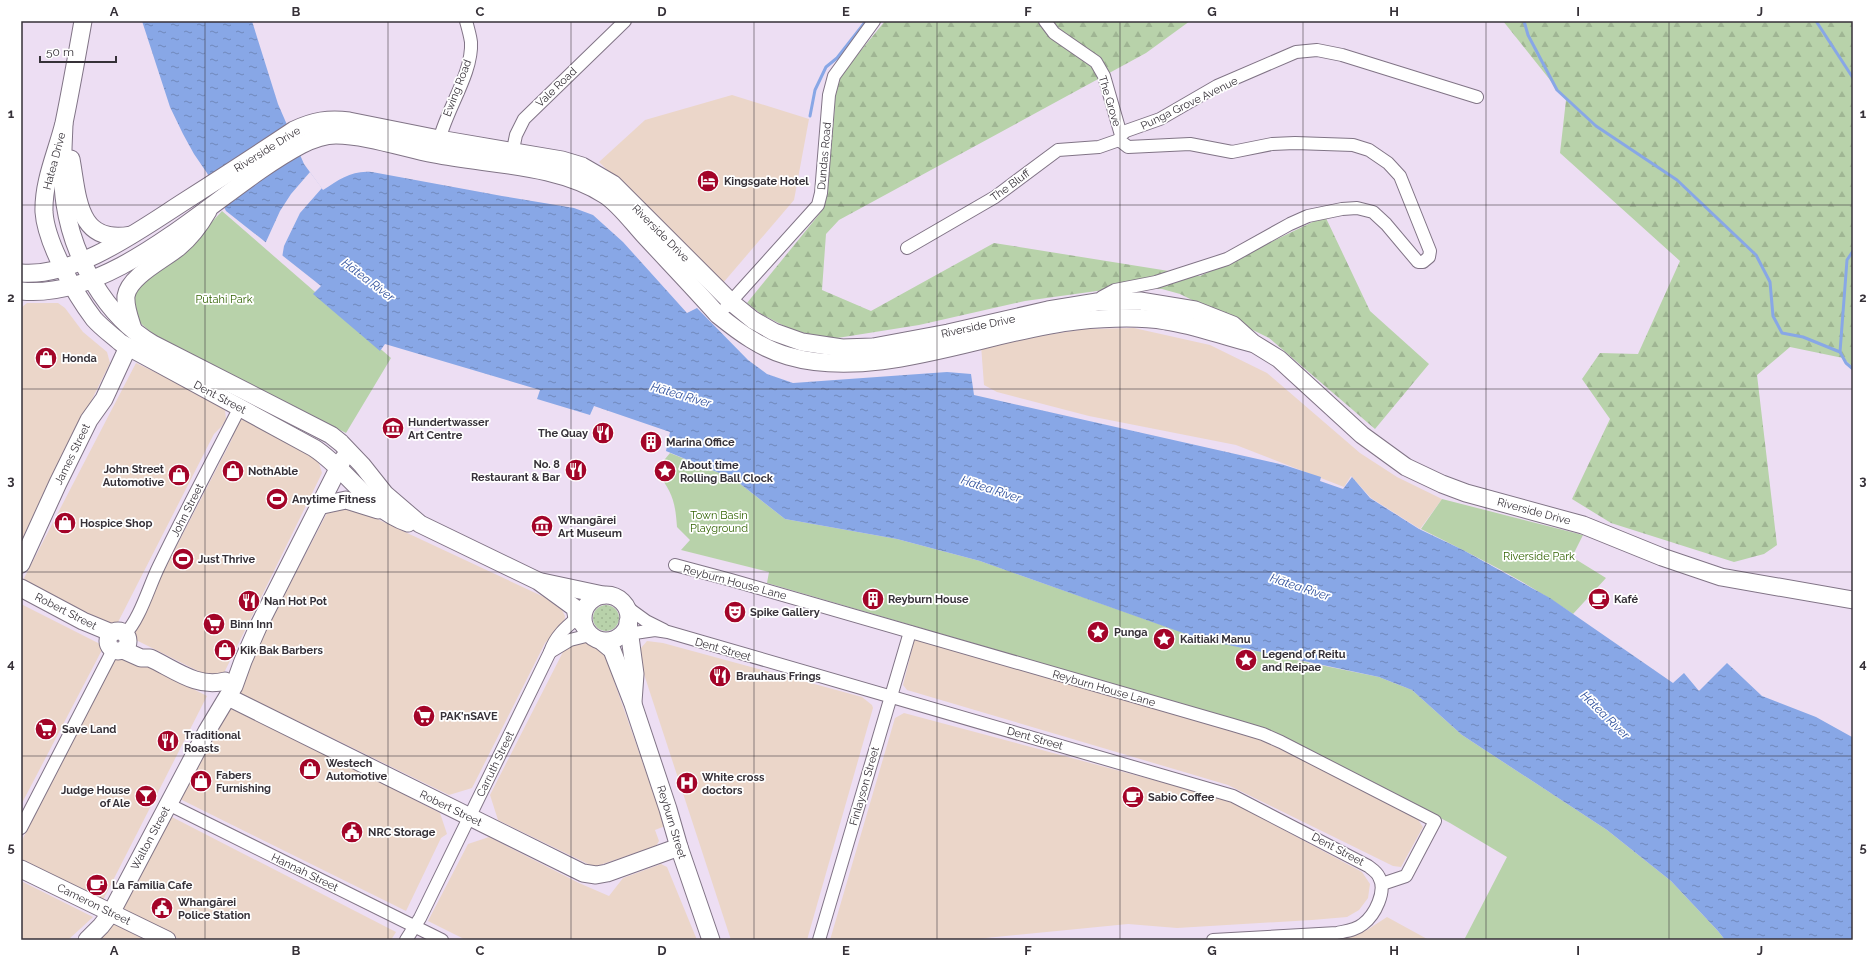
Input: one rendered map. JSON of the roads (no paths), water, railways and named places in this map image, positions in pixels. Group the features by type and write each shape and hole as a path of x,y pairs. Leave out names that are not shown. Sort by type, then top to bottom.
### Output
{"main road":[{"name":"Hatea Drive","path":"73,286 49,236 44,212 46,185 64,124 83,21"},
{"name":"Riverside Drive","path":"73,286 92,279 140,254 211,198 299,137 319,120 334,119 438,147 511,159 562,160 582,166 613,184 731,302 753,320 774,332 802,342 842,348 892,344 1048,310 1097,302 1140,301 1195,310 1233,325 1253,343 1279,359 1362,435 1406,466 1442,484 1466,493 1583,525 1662,557 1721,577 1853,600"},
{"name":"Hatea Drive","path":"64,124 63,171 65,202 71,235 92,279"},
{"path":"64,124 78,203 84,218 90,226 102,234 115,236 133,234"},
{"name":"Riverside Drive","path":"511,159 574,180 606,196 718,315 746,337 769,349 800,359 819,363 842,363 896,358 1053,325 1094,320 1165,320 1253,343"},
{"path":"133,329 127,306 126,296 129,290 143,273 179,248 191,236 202,223 211,198"},
{"name":"Riverside Drive","path":"63,267 83,261 133,234 211,198"},
{"path":"21,273 36,273 63,267"},
{"name":"Dent Street","path":"92,279 119,316 153,344 322,429 341,443 385,494 420,524 538,581 575,608 587,626"},
{"path":"24,293 55,290 73,286"},
{"name":"Dent Street","path":"73,286 95,319 105,330 128,346 314,448 338,468 361,492 389,514 408,523 420,524"},
{"path":"55,290 73,305 84,321 98,336 112,344 128,346"},
{"name":"James Street","path":"21,564 61,476 89,420 104,399 128,346"},
{"name":"Walton Street","path":"87,940 111,913 207,731 209,713 223,694 242,661 318,506 348,450"},
{"path":"318,506 346,500 389,514"},
{"name":"Dent Street","path":"538,581 603,595"},
{"name":"Robert Street","path":"21,588 83,621 118,642"},
{"path":"603,595 615,597 627,610 626,631 611,640 587,626 590,601 603,595"},
{"name":"Robert Street","path":"21,598 118,642 144,650 150,658 198,682 208,692 223,694 469,817 589,875 608,873 679,847"},
{"name":"Reyburn Street","path":"587,626 612,650 633,704 711,940"},
{"name":"Reyburn Street","path":"626,631 635,674 633,704"},
{"name":"Cameron Street","path":"21,869 167,940"}],"street":[{"name":"Ewing Road","path":"438,147 469,59 471,43 466,21"},
{"name":"Vale Road","path":"511,159 516,135 524,119 625,21"},
{"name":"Dundas Road","path":"718,315 818,205 821,193 829,95 834,76 874,21"},
{"name":"The Grove","path":"1045,21 1054,34 1096,62 1104,76 1120,137"},
{"name":"Punga Grove Avenue","path":"1097,302 1107,293 1115,290 1156,282 1227,259 1290,224 1308,216 1342,208 1357,208 1373,212 1386,224 1418,262 1423,262 1429,257 1430,250 1400,176 1388,163 1369,150 1352,145 1295,143 1272,144 1232,152 1190,144 1128,147 1120,137 1160,119 1218,86 1296,52 1317,50 1342,55 1477,97"},
{"name":"The Bluff","path":"906,248 995,196 1058,150 1099,147 1120,137"},
{"path":"1094,320 1097,302"},
{"name":"John Street","path":"21,828 118,642 130,630 162,560 240,407"},
{"name":"Reyburn House Lane","path":"675,565 1263,734 1436,821 1406,876 1382,884"},
{"name":"Dent Street","path":"624,605 646,621 668,632"},
{"path":"550,652 570,640 587,626"},
{"name":"Carruth Street","path":"406,940 469,817 557,636 587,626"},
{"name":"Dent Street","path":"626,631 655,630 668,632 891,698 1233,796 1368,866 1379,876 1382,884"},
{"name":"Finlayson Street","path":"819,940 910,632"},
{"name":"Hannah Street","path":"168,804 442,940"},
{"path":"1213,940 1337,933 1355,928 1363,924 1375,909 1381,895 1382,884"}],"water":[{"name":"Hātea River","path":"142,21 252,21 278,104 304,164 323,190 346,176 358,172 372,172 574,208 593,215 623,242 687,313 697,308 748,360 767,374 793,383 947,372 971,374 974,395 1284,465 1321,477 1320,481 1343,489 1352,477 1370,498 1419,529 1463,550 1550,598 1673,683 1684,673 1699,691 1727,663 1762,696 1816,717 1852,737 1853,940 1725,940 1671,881 1607,830 1462,735 1412,690 1379,677 1200,639 980,561 897,539 785,519 734,479 666,451 670,432 594,406 590,415 537,399 540,390 385,344 380,351 313,294 321,286 226,211 207,173 183,134 170,107"}],"waterway":[{"path":"810,116 815,90 826,67 837,58 866,21"},
{"path":"1524,21 1528,35 1557,90 1596,126 1677,180 1756,255 1770,282 1773,316 1782,333 1803,337 1840,352"},
{"path":"1816,21 1853,78"},
{"path":"1853,251 1847,260 1840,352 1846,363 1853,369"}],"place":[{"name":"Kingsgate Hotel","path":"708,181"},
{"name":"Honda","path":"46,358"},
{"name":"Hundertwasser Art Centre","path":"393,428"},
{"name":"The Quay","path":"603,433"},
{"name":"Marina Office","path":"651,442"},
{"name":"No. 8 Restaurant & Bar","path":"576,470"},
{"name":"NothAble","path":"233,471"},
{"name":"About time Rolling Ball Clock","path":"665,471"},
{"name":"John Street Automotive","path":"179,475"},
{"name":"Anytime Fitness","path":"277,499"},
{"name":"Hospice Shop","path":"65,523"},
{"name":"Whangārei Art Museum","path":"542,526"},
{"name":"Just Thrive","path":"183,559"},
{"name":"Reyburn House","path":"873,599"},
{"name":"Kafé","path":"1599,599"},
{"name":"Nan Hot Pot","path":"249,601"},
{"name":"Spike Gallery","path":"735,612"},
{"name":"Binn Inn","path":"214,624"},
{"name":"Punga","path":"1098,632"},
{"name":"Kaitiaki Manu","path":"1164,639"},
{"name":"Kik Bak Barbers","path":"225,650"},
{"name":"Legend of Reitu and Reipae","path":"1246,660"},
{"name":"Brauhaus Frings","path":"720,676"},
{"name":"PAK'nSAVE","path":"424,716"},
{"name":"Save Land","path":"46,729"},
{"name":"Traditional Roasts","path":"168,741"},
{"name":"Westech Automotive","path":"310,769"},
{"name":"Fabers Furnishing","path":"201,781"},
{"name":"White cross doctors","path":"687,783"},
{"name":"Judge House of Ale","path":"146,796"},
{"name":"Sabio Coffee","path":"1133,797"},
{"name":"NRC Storage","path":"352,832"},
{"name":"La Familia Cafe","path":"97,885"},
{"name":"Whangārei Police Station","path":"162,908"}],"park label":[{"name":"Pūtahi Park","path":"224,299"},
{"name":"Town Basin Playground","path":"719,521"},
{"name":"Riverside Park","path":"1539,556"}]}
